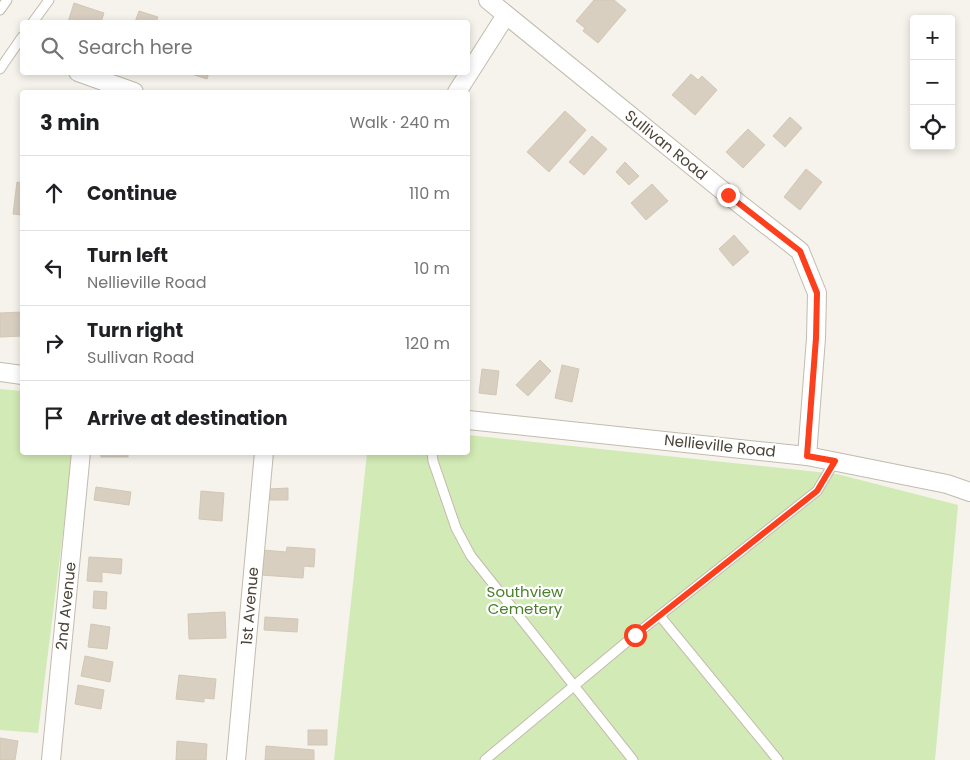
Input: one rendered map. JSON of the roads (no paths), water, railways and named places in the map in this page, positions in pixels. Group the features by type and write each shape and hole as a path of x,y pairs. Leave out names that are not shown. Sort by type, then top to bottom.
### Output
{"street":[{"name":"Sullivan Road","path":"488,0 800,251 817,293 816,338 807,456"},
{"path":"470,72 506,15"},
{"path":"86,75 128,90"},
{"path":"458,90 468,75"},
{"path":"0,372 20,375"},
{"name":"Nellieville Road","path":"470,420 807,456 947,484 970,492"},
{"name":"2nd Avenue","path":"51,760 81,455"},
{"name":"1st Avenue","path":"236,760 264,455"}],"lane":[{"path":"0,10 7,0"},
{"path":"34,20 49,0"},
{"path":"0,69 20,40"},
{"path":"432,455 456,528 471,556 634,760"},
{"path":"485,760 660,616 817,491 835,461"},
{"path":"660,616 778,760"}],"park label":[{"name":"Southview Cemetery","path":"525,600"}]}
